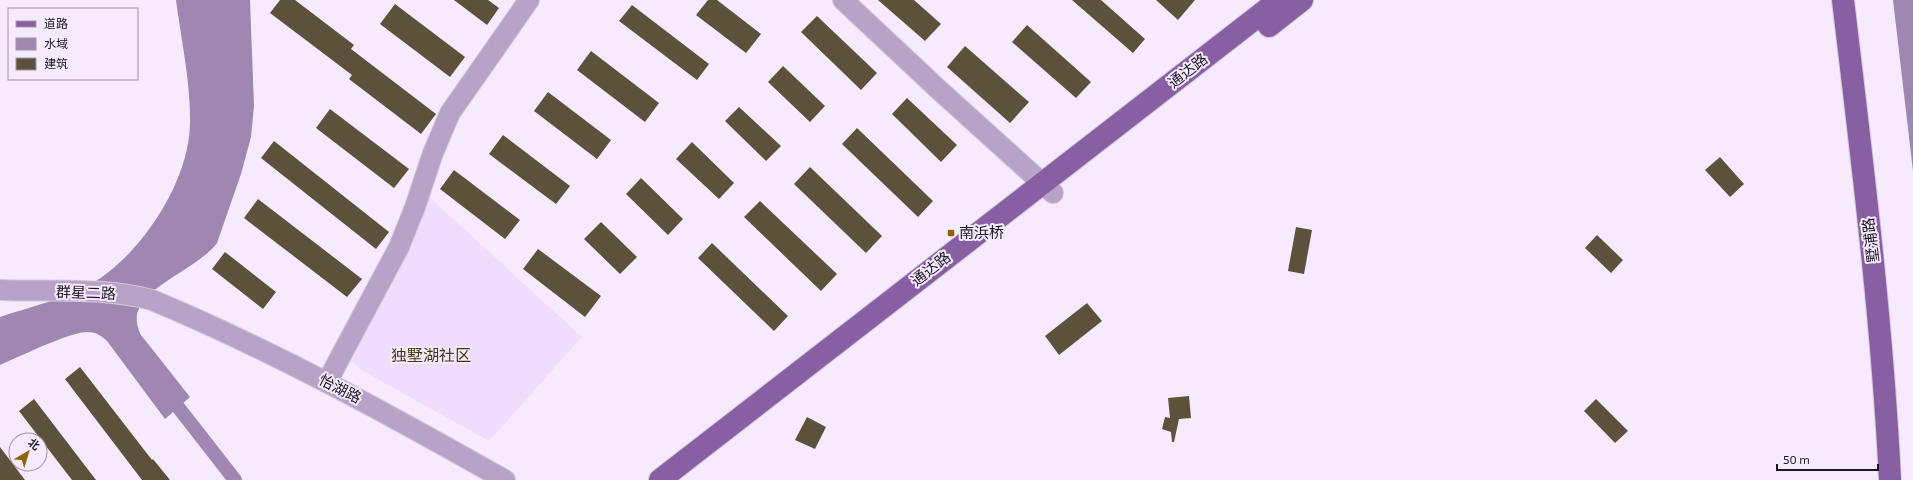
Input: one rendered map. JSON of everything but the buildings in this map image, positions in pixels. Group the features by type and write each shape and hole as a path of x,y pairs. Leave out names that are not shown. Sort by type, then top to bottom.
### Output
{"main road":[{"name":"通达路","path":"683,480 1048,188 1279,0"},
{"name":"通达路","path":"660,480 1048,188 1302,0"},
{"name":"墅浦路","path":"1843,0 1875,278 1886,397 1890,480"}],"street":[{"path":"327,382 398,247 415,206 433,153 450,113 529,0"},
{"path":"843,0 1048,188"},
{"name":"群星二路","path":"0,290 108,292 134,295 170,308"},
{"name":"怡湖路","path":"170,308 327,382 393,416 505,480"}],"shaded area":[{"path":"427,195 582,337 489,441 363,371 351,361 419,225"}],"water":[{"path":"176,0 250,0 254,106 251,137 241,174 217,243 209,252 152,292 143,301 137,314 137,324 141,335 190,397 165,419 107,341 101,336 91,332 80,333 45,345 0,365 0,317 70,294 91,284 110,271 127,255 144,236 159,215 181,169 188,146 190,124 189,93"},
{"path":"1893,0 1913,0 1913,171"}],"waterway":[{"path":"178,407 235,480"}],"place":[{"name":"南浜桥","path":"951,233"}],"district":[{"name":"独墅湖社区","path":"431,355"}]}
